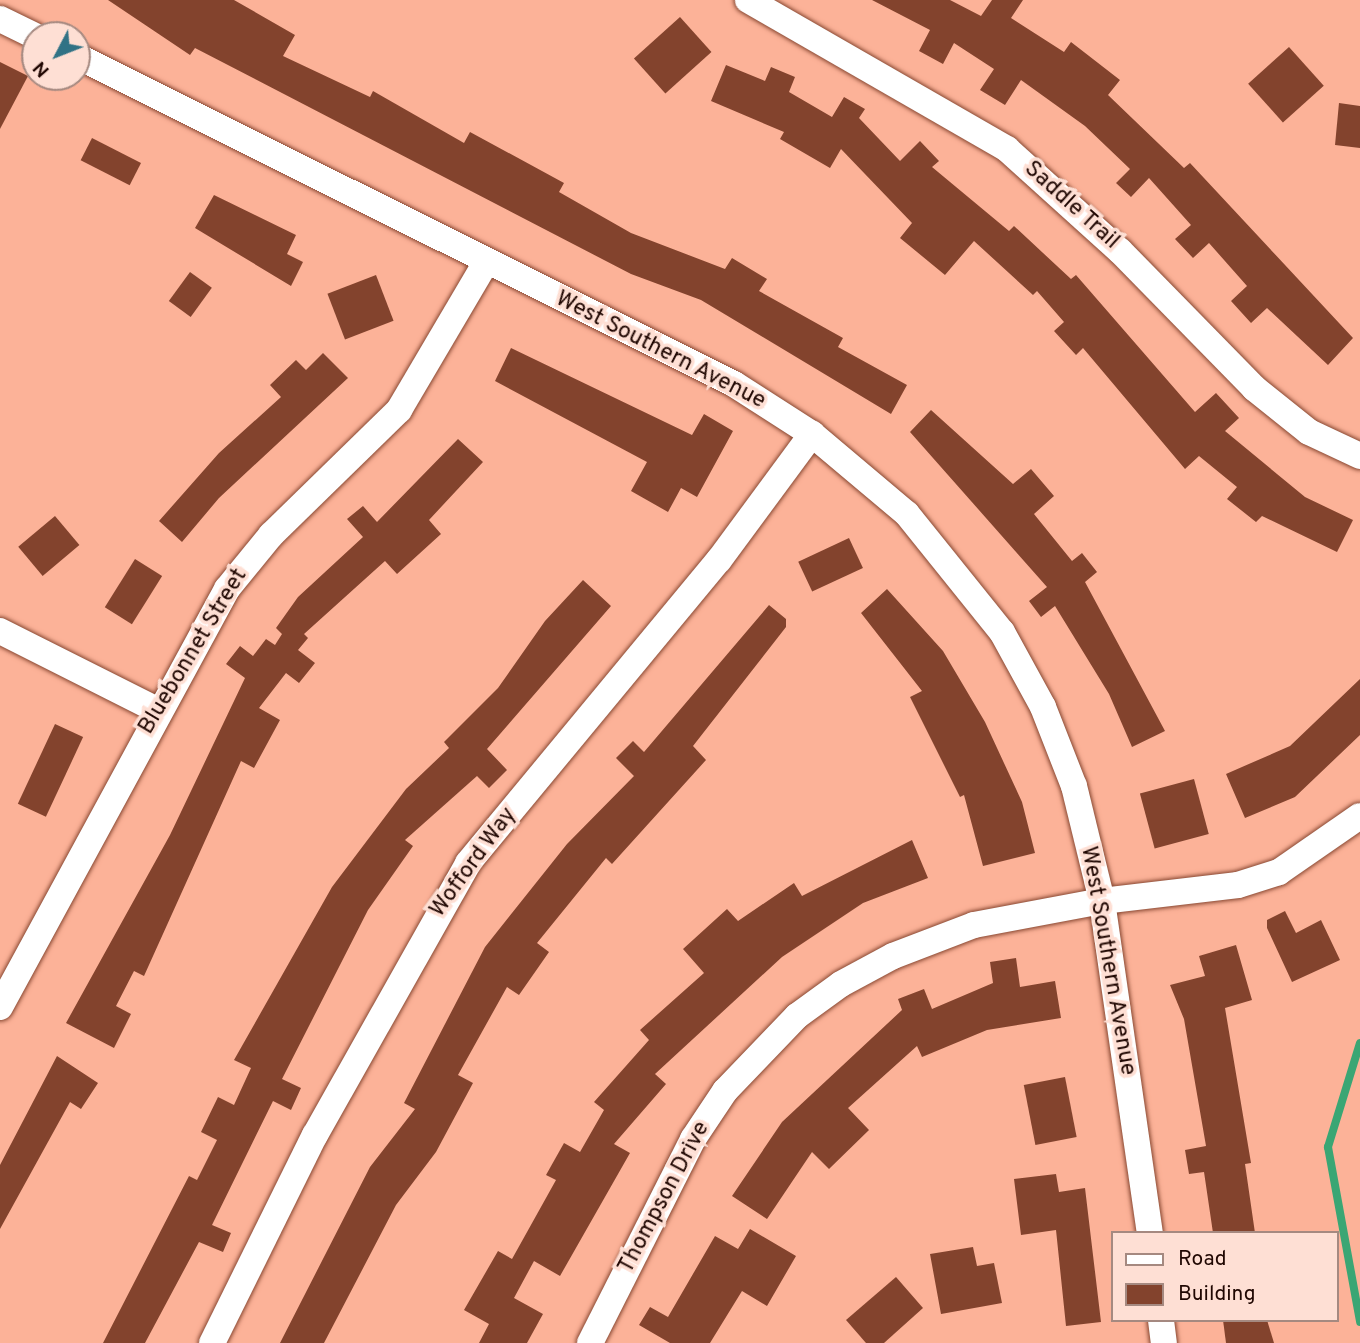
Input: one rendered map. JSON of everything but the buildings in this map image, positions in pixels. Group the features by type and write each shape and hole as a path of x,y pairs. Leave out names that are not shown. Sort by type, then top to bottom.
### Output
{"street":[{"name":"Saddle Trail","path":"748,0 1007,149 1120,251 1254,387 1310,432 1360,456"},
{"path":"0,19 21,29"},
{"name":"West Southern Avenue","path":"91,63 485,264 734,384 813,434 907,514 1002,632 1060,746 1102,901 1150,1231"},
{"name":"Bluebonnet Street","path":"0,1007 157,710 244,567 399,410 485,264"},
{"name":"Wofford Way","path":"212,1343 314,1135 468,863 719,561 813,434"},
{"path":"0,631 157,710"},
{"name":"Thompson Drive","path":"590,1343 693,1139 726,1091 797,1016 841,984 931,939 1102,901 1238,885 1279,872 1360,816"},
{"path":"1161,1322 1164,1343"}],"waterway":[{"path":"1360,1043 1328,1147 1360,1322"}]}
